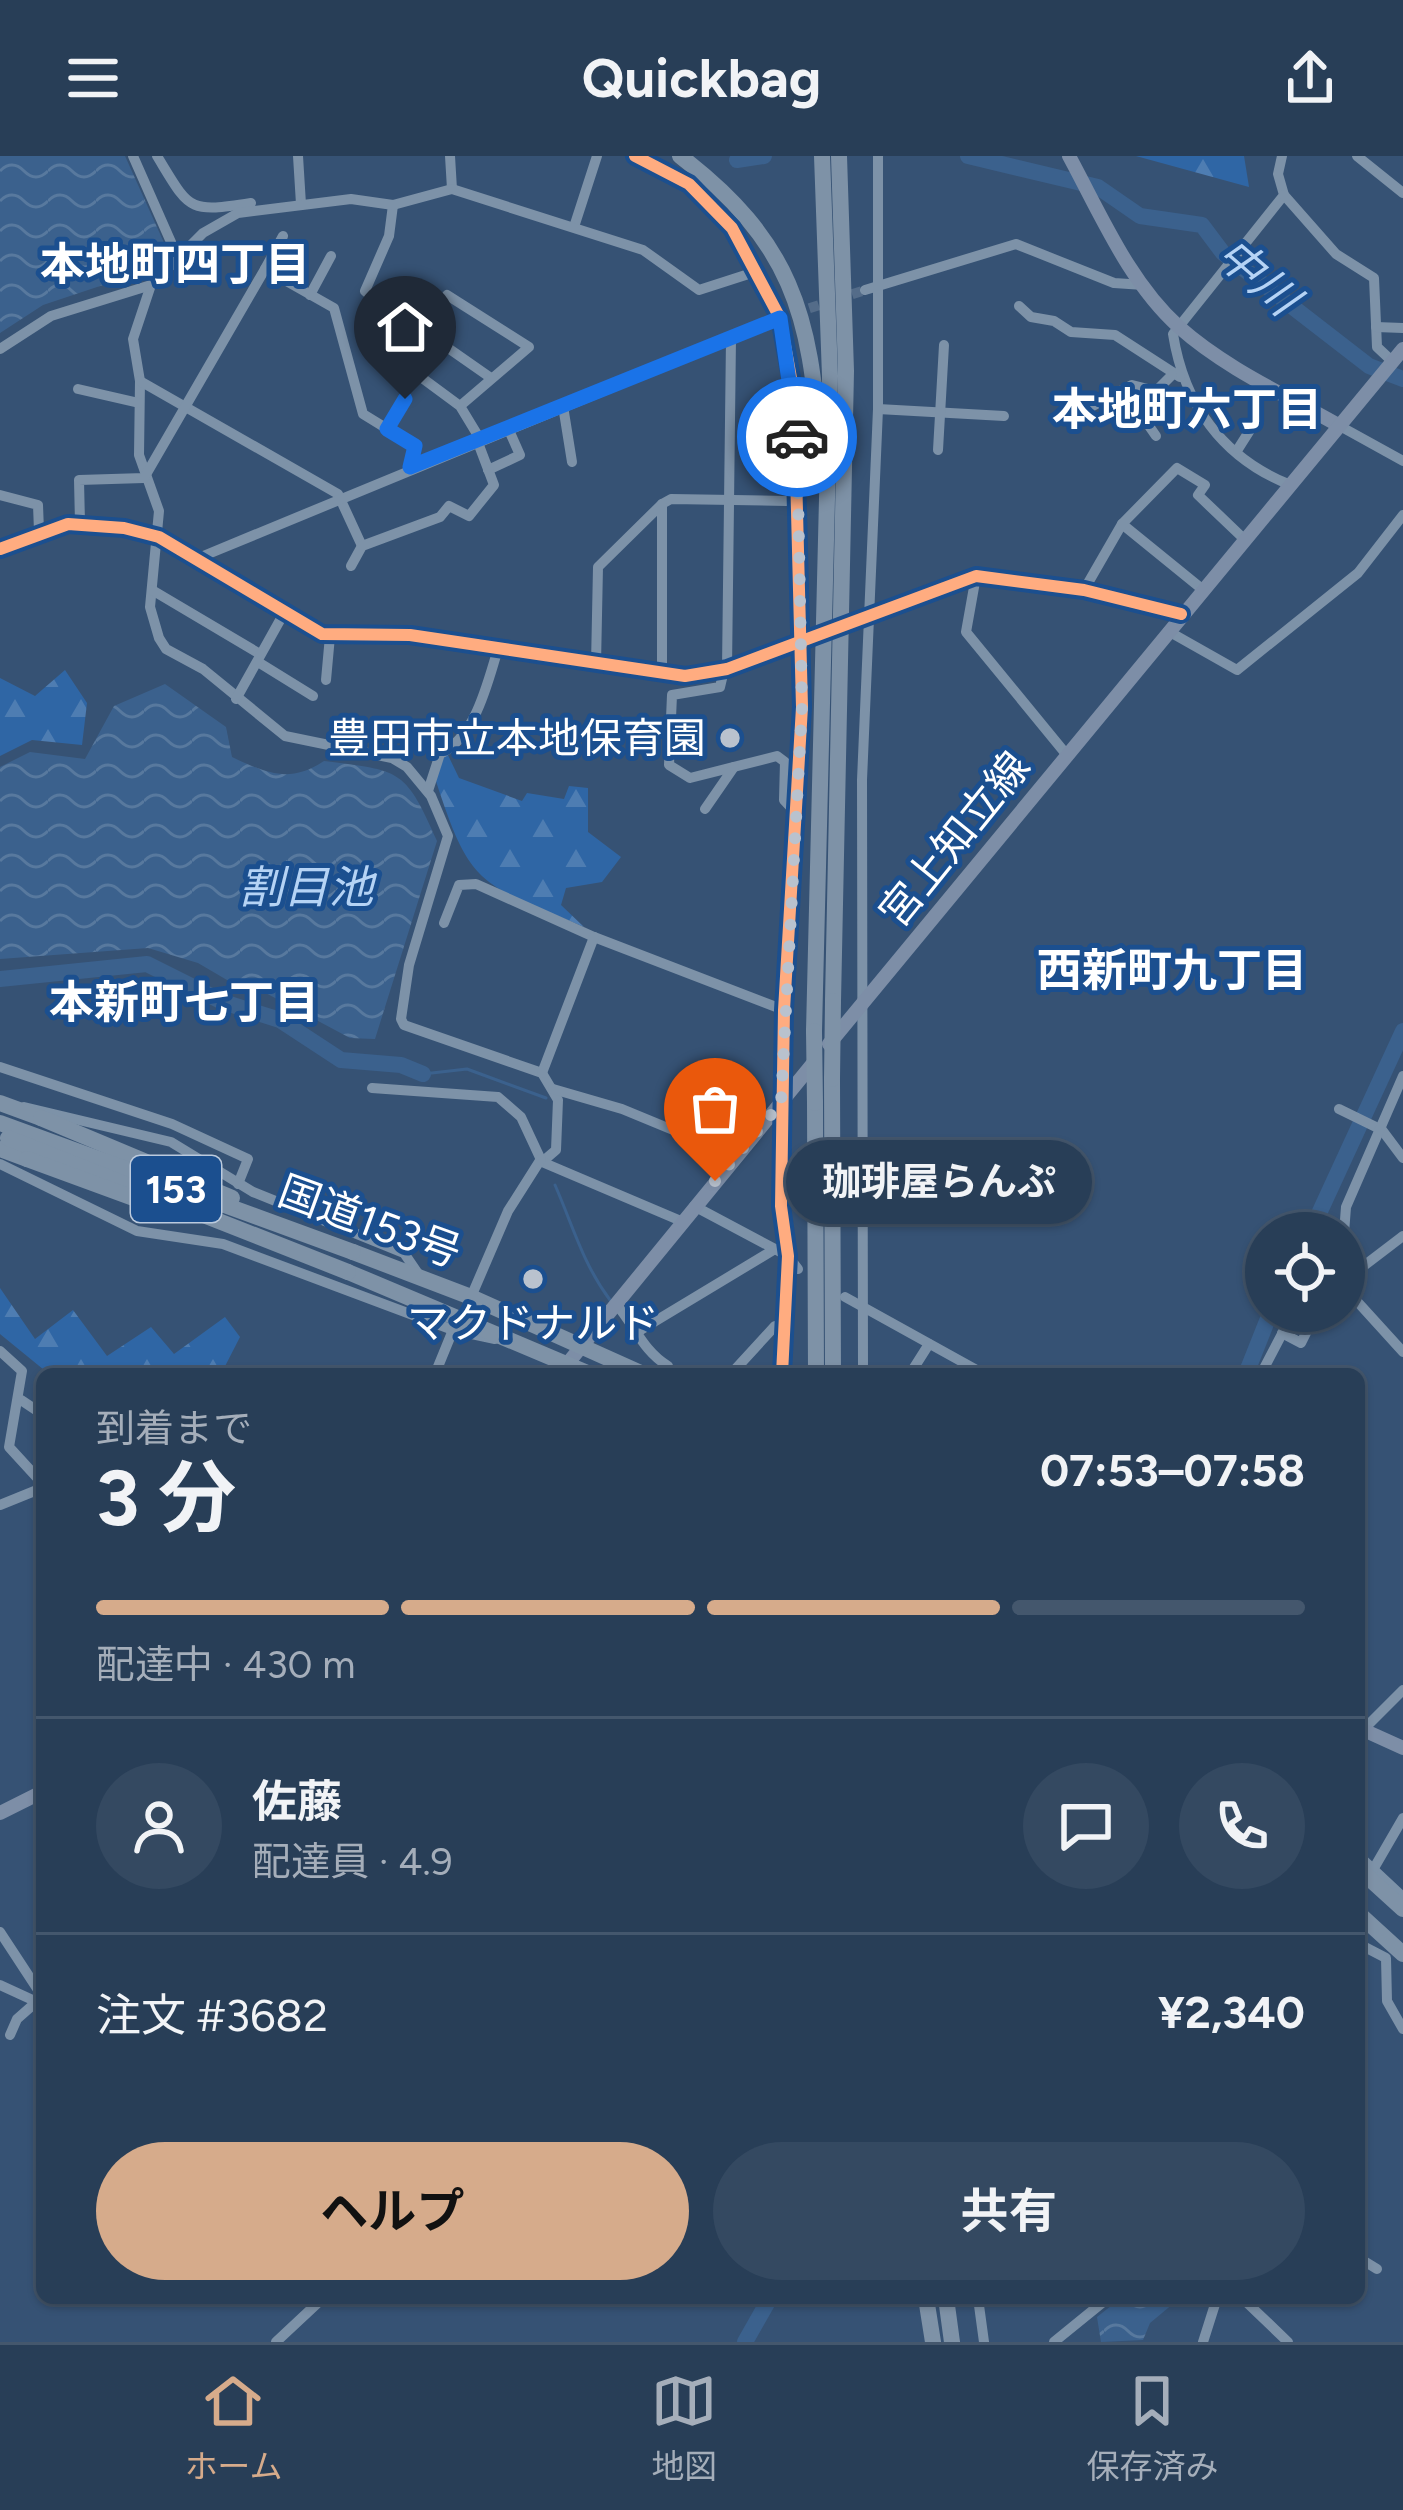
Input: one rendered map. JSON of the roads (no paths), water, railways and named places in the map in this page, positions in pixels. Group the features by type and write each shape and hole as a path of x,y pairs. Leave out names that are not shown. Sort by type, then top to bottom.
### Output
{"highway":[{"path":"680,156 751,217 773,247 800,304 815,368 823,713"},
{"path":"817,1368 814,1030 830,376 822,156"},
{"path":"833,1368 833,1001 847,371 839,156"},
{"path":"844,248 851,212 848,156"},
{"name":"153","path":"5,1105 340,1242 353,1252"},
{"name":"国道153号","path":"0,1124 471,1297 628,1368"},
{"name":"国道153号","path":"0,1135 348,1271 511,1341 561,1368"},
{"name":"153","path":"0,1149 116,1196 213,1224 320,1267 348,1271"},
{"path":"1366,1869 1403,1909"},
{"path":"1365,1921 1395,1956"},
{"path":"927,2304 933,2342"},
{"path":"947,2304 952,2342"}],"main road":[{"path":"1073,163 1144,285 1177,325 1239,369 1337,425"},
{"name":"宮上知立線","path":"564,1368 1243,538 1396,358"},
{"path":"1365,1730 1403,1748"},
{"path":"0,1813 36,1795"}],"street":[{"path":"133,156 176,261 200,278"},
{"path":"157,156 186,203 196,209 265,201 274,205"},
{"path":"298,156 302,205"},
{"path":"450,156 452,189"},
{"path":"574,227 597,156"},
{"path":"635,156 689,184 732,228 786,316 797,430 804,639 781,1103 781,1206 788,1256 782,1368"},
{"path":"862,1368 865,616 878,409 871,288 878,156"},
{"path":"1282,156 1278,174 1284,195 1336,254 1374,278 1377,347 1396,358"},
{"path":"1358,156 1403,194"},
{"path":"0,350 51,316 151,285 223,220 274,205 351,199 392,205 452,189 643,250 699,290 758,271"},
{"path":"1176,376 1177,325 1284,195"},
{"path":"373,299 364,290 388,236 392,205"},
{"path":"145,478 284,236"},
{"path":"871,288 1016,244 1114,283 1144,285"},
{"path":"310,295 331,256"},
{"path":"266,269 334,308 363,414 415,446 410,467"},
{"path":"151,285 133,339 145,478 157,502 153,626 166,649 203,669 286,736 392,758 428,791 448,842 409,965 401,1019 404,1025 542,1073 553,1089 560,1114 556,1150 541,1161 513,1201 471,1297"},
{"path":"351,566 362,546 440,518 449,506 469,516 484,492 493,489 478,440 460,406 414,372 418,327 447,295 529,347 522,358 460,406"},
{"path":"1019,306 1031,317 1054,321 1071,332 1115,335 1149,353 1152,362 1176,376 1206,428 1238,449 1261,473 1288,484"},
{"path":"196,559 786,316"},
{"path":"1376,326 1403,328"},
{"path":"418,327 491,378"},
{"path":"731,338 725,670 720,687 672,695 670,765 690,778 777,756 785,762 784,800 796,814"},
{"path":"938,450 944,345"},
{"path":"1156,436 1147,423 1156,391 1176,376"},
{"path":"140,381 342,497 362,546"},
{"path":"1083,421 1085,410 1132,385 1156,391"},
{"path":"78,389 140,404"},
{"path":"387,429 405,399"},
{"path":"563,406 572,462"},
{"path":"878,409 1004,416"},
{"path":"1238,449 1257,419"},
{"path":"1337,425 1403,461"},
{"path":"488,470 520,455 508,428"},
{"path":"1084,590 1122,524 1181,469 1205,485 1198,495 1243,538"},
{"path":"80,523 83,478 145,478"},
{"path":"0,495 38,505 39,531"},
{"path":"596,664 598,567 662,504 671,499 787,500"},
{"path":"662,504 662,675"},
{"path":"1168,631 1237,670 1358,573 1403,515"},
{"path":"0,549 39,531 80,523 159,537 330,636 410,635 662,675 725,670 804,639"},
{"path":"1122,524 1202,589"},
{"path":"865,616 976,576 1084,590 1181,614"},
{"path":"976,576 966,632 1066,754"},
{"path":"152,590 313,695"},
{"path":"236,699 284,613"},
{"path":"326,680 330,636"},
{"path":"428,791 440,754 451,748 482,705 498,649"},
{"path":"598,741 603,725 671,728"},
{"path":"705,809 735,766"},
{"path":"444,922 459,885 476,884 594,938 784,1010"},
{"path":"542,1073 594,938"},
{"path":"0,1067 172,1124 248,1160 238,1184"},
{"path":"1345,1212 1403,1076"},
{"path":"372,1088 498,1097 521,1117 541,1161 681,1221"},
{"path":"553,1089 622,1108 736,1156"},
{"path":"5,1105 45,1108 171,1142 238,1184 404,1253 421,1278"},
{"path":"1342,1112 1380,1129 1403,1158"},
{"path":"136,1231 171,1142"},
{"path":"0,1164 136,1231 223,1244 452,1330 511,1341"},
{"path":"694,1206 788,1256 798,1269"},
{"path":"1365,1267 1403,1236"},
{"path":"639,1331 775,1249"},
{"path":"845,1297 973,1368"},
{"path":"616,1304 639,1331 644,1347 668,1366"},
{"path":"1365,1308 1403,1352"},
{"path":"736,1368 775,1326 782,1326"},
{"path":"437,1368 452,1330"},
{"path":"1265,1368 1282,1333 1301,1342 1306,1332"},
{"path":"914,1368 929,1344"},
{"path":"0,1351 22,1371 21,1400 8,1432 10,1448 36,1478"},
{"path":"21,1400 36,1410"},
{"path":"0,1505 36,1488"},
{"path":"1365,1724 1403,1690"},
{"path":"1403,1818 1366,1869 1403,1897"},
{"path":"0,1932 36,1991"},
{"path":"1403,1934 1387,2001 1403,2029"},
{"path":"1365,1946 1395,1956"},
{"path":"0,1985 36,1997"},
{"path":"10,2035 16,2019 36,2002"},
{"path":"1365,2262 1377,2269"},
{"path":"275,2342 316,2304"},
{"path":"979,2304 984,2342"},
{"path":"1054,2342 1101,2304"},
{"path":"1203,2342 1215,2304"},
{"path":"1248,2304 1288,2342"},
{"path":"287,2331 296,2342"}],"water":[{"path":"0,156 125,156 165,245 139,273 43,305 0,333"},
{"name":"割目池","path":"165,684 226,727 232,757 244,763 278,774 300,772 324,761 370,767 397,777 417,799 437,841 375,1039 350,1038 262,991 239,987 198,963 148,948 0,959 0,767 30,752 85,759 114,706"},
{"path":"1113,2304 1173,2304 1150,2323 1143,2340 1101,2342 1097,2317"}],"waterway":[{"name":"中川","path":"737,160 764,156"},
{"name":"中川","path":"968,156 1098,187 1140,216 1202,225 1223,253 1369,366 1403,379"},
{"name":"割目池","path":"0,979 147,964 223,1002 280,1020 341,1060 401,1065 423,1074"},
{"path":"1320,1212 1403,1031"},
{"path":"423,1074 467,1069 546,1098"},
{"path":"555,1185 585,1259 610,1300"},
{"path":"1248,1368 1263,1332"},
{"path":"745,2342 767,2304"}],"tunnel":[{"path":"795,313 865,290"}],"place":[{"name":"豊田市立本地保育園","path":"730,738"},
{"name":"珈琲屋らんぷ","path":"715,1181"},
{"name":"マクドナルド","path":"533,1279"}],"district":[{"name":"本地町四丁目","path":"175,264"},
{"name":"本地町六丁目","path":"1187,409"},
{"name":"西新町九丁目","path":"1172,970"},
{"name":"本新町七丁目","path":"184,1002"}]}
